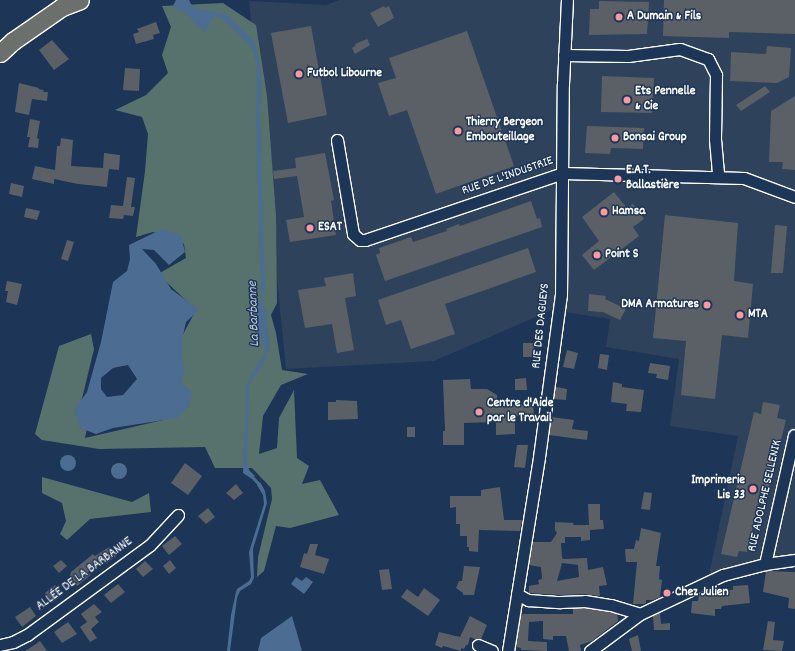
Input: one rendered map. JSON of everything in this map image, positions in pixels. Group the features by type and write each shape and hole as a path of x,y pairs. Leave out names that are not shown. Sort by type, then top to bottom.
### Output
{"main road":[{"path":"0,41 33,15 59,0"},
{"path":"0,53 12,41 62,7 80,0"}],"street":[{"name":"RUE DES DAGUEYS","path":"508,651 542,434 561,295 564,55 567,0"},
{"path":"564,55 628,56 680,49 708,59 716,75 715,139 718,177"},
{"name":"RUE DE L'INDUSTRIE","path":"337,140 354,234 360,240 366,240 563,173 744,178 795,197"},
{"name":"RUE ADOLPHE SELLENIK","path":"765,564 794,435"},
{"name":"ALLÉE DE LA BARBANNE","path":"0,645 13,642 27,635 150,545 178,515"},
{"path":"590,651 640,614 723,575 765,564 795,560"},
{"path":"517,594 528,600 560,602 585,601 611,605 640,614"},
{"path":"478,645 492,651"}],"shaded area":[{"path":"176,0 189,0 191,4 197,8 227,15 253,40 256,46 261,72 260,116 265,293 261,293 256,124 257,65 253,51 249,44 220,17 213,17 205,32 192,20 192,18 173,6"},
{"path":"339,0 795,0 795,567 709,575 738,436 670,426 679,359 606,347 610,319 552,310 434,361 286,369 249,1 326,5"},
{"path":"162,229 181,236 185,252 169,265 154,250 142,249 156,264 171,289 199,310 186,322 182,340 184,371 181,382 192,393 188,407 177,418 113,428 96,434 80,428 75,409 87,392 101,342 113,282 127,271 130,259 129,245","holes":["128,365 137,379 123,395 107,397 101,389 101,378 113,368"]},
{"path":"261,294 263,294 263,308 266,309 269,349 265,361 251,381 249,388 247,463 249,470 255,476 252,479 243,473 246,389 251,374 262,359 265,352 263,342 255,326 258,302 261,301"},
{"path":"65,455 71,455 76,460 74,469 71,471 65,471 60,466 60,460"},
{"path":"116,463 122,463 127,468 125,477 122,479 116,479 111,474 111,468"},
{"path":"260,482 265,491 267,503 253,549 254,578 251,584 240,591 237,598 230,651 227,651 231,615 236,592 237,589 249,581 251,577 249,552 264,504 263,495 257,485"},
{"path":"296,577 302,581 306,577 313,582 304,594 291,584"},
{"path":"292,616 302,651 258,651 261,638"}],"green space":[{"path":"223,3 256,25 267,96 276,216 277,303 271,315 276,333 282,370 308,374 281,385 263,416 259,454 277,448 279,418 294,390 297,458 309,466 302,484 320,480 339,515 290,528 276,526 264,571 257,577 258,557 272,499 271,488 252,468 215,468 205,447 99,449 42,440 35,434 59,346 91,334 94,349 81,403 90,413 85,438 163,420 173,353 196,310 158,274 186,258 184,244 167,236 153,232 136,237 145,171 148,134 142,117 115,110 146,95 168,73 162,55 171,27 162,6"},
{"path":"42,477 132,502 149,493 151,512 90,519 67,540 60,534 66,521 62,503 42,493"}],"building":[{"path":"664,0 795,0 795,34 729,32 729,38 663,36"},
{"name":"A Dumain & Fils","path":"599,1 649,2 647,34 589,35 590,9 599,9"},
{"path":"384,6 385,8 389,6 394,18 378,27 370,13"},
{"path":"156,22 160,33 153,35 154,39 136,44 133,34 139,32 137,29"},
{"name":"Futbol Libourne","path":"311,26 327,115 288,123 271,33"},
{"name":"Thierry Bergeon Embouteillage","path":"467,31 514,166 436,194 407,110 389,116 378,83 396,78 389,58"},
{"path":"367,39 370,45 355,54 352,48 356,45 355,44"},
{"path":"52,40 69,59 54,70 39,50"},
{"path":"767,46 791,48 789,77 777,83 730,81 731,52 766,54"},
{"path":"125,68 140,69 139,91 123,90"},
{"name":"Ets Pennelle & Cie","path":"602,76 654,78 652,113 601,112"},
{"path":"19,83 39,88 38,89 44,90 43,92 48,92 47,101 32,99 29,115 15,112"},
{"path":"765,86 770,92 741,111 736,105"},
{"path":"795,96 795,170 782,169 783,162 769,162 771,111"},
{"path":"30,119 40,121 37,138 39,139 38,148 28,147 30,137 27,137"},
{"name":"Bonsai Group","path":"587,126 644,128 643,149 611,148 610,154 585,153"},
{"path":"61,138 73,140 71,166 103,168 104,153 120,155 119,170 109,169 107,187 78,184 54,179 54,184 32,179 35,166 55,170 57,146 60,146"},
{"path":"325,153 334,200 331,201 336,235 290,242 286,220 304,217 297,176 274,179 273,171 296,168 295,158"},
{"path":"127,177 135,178 131,207 135,207 133,216 124,215 123,219 109,218 111,205 123,206"},
{"path":"11,183 24,186 22,197 9,194"},
{"path":"614,192 627,208 633,204 644,219 633,227 639,236 594,270 582,255 599,241 582,217"},
{"path":"531,201 537,219 540,218 542,227 385,281 376,255 380,253 379,248 411,237 413,242 447,231 446,229 459,224 460,226"},
{"path":"26,208 40,211 37,220 24,217"},
{"path":"665,215 738,223 734,281 753,284 748,338 722,335 715,399 681,395 686,341 653,338"},
{"path":"775,225 787,226 783,273 771,273"},
{"path":"67,240 74,242 68,261 61,259"},
{"path":"528,248 536,272 445,304 455,334 411,349 401,320 386,325 378,300"},
{"path":"353,273 356,296 345,298 354,350 337,353 332,324 305,328 298,290 326,286 324,278"},
{"path":"7,281 22,284 17,305 6,302 8,291 5,291"},
{"path":"589,294 606,296 605,299 626,309 620,320 603,312 588,311"},
{"path":"523,343 534,343 535,357 523,357"},
{"path":"567,350 578,353 574,369 563,367"},
{"path":"600,354 609,355 607,370 598,368"},
{"path":"650,363 670,366 668,380 656,378 657,374 648,373"},
{"path":"526,378 527,390 515,390 515,379"},
{"name":"Centre d'Aide par le Travail","path":"470,379 471,389 487,389 497,395 497,405 533,404 534,415 515,416 515,434 496,435 496,422 464,423 464,445 443,445 443,431 445,431 443,380"},
{"path":"613,382 622,384 622,387 644,390 641,412 626,411 627,404 611,402"},
{"path":"556,387 567,389 566,400 554,399"},
{"path":"336,400 357,401 358,419 328,420 328,402 336,402"},
{"path":"763,402 780,405 777,418 786,420 766,500 758,504 747,552 739,551 737,557 721,554 754,412 761,414"},
{"path":"551,417 574,420 572,429 588,431 587,440 549,435"},
{"path":"407,427 415,427 415,437 407,437"},
{"path":"517,445 528,445 525,468 514,467"},
{"path":"185,463 202,476 188,495 171,483"},
{"path":"236,484 243,493 234,500 226,493"},
{"path":"500,487 504,520 522,520 520,531 479,530 478,552 469,551 469,547 467,547 467,536 460,536 460,524 456,524 456,507 450,508 450,496 481,496 481,490"},
{"path":"644,492 652,493 650,510 641,509"},
{"path":"588,504 600,504 600,520 603,520 604,529 590,530 590,540 581,541 581,537 565,537 565,543 561,543 562,557 563,559 587,558 588,570 603,567 607,585 599,586 600,596 585,594 560,595 529,593 529,586 539,584 538,580 542,579 541,567 529,565 533,542 551,542 557,533 555,530 555,522 574,523 573,525 589,525","holes":["562,563 578,565 579,577 557,581"]},
{"path":"208,508 215,517 206,524 198,516"},
{"path":"641,528 661,533 656,566 660,566 659,579 662,580 660,597 653,600 646,600 646,603 644,604 633,604 637,562 626,562 625,549 634,549 636,540 639,541"},
{"path":"175,536 182,544 169,555 162,546"},
{"path":"310,544 318,544 315,555 329,559 324,574 300,567 304,553 307,554"},
{"path":"109,547 116,556 106,564 103,560 88,572 91,575 77,586 70,576 71,572 93,554 95,556"},
{"path":"61,560 67,566 59,573 53,566"},
{"path":"170,560 176,568 169,574 163,566"},
{"path":"145,561 153,569 143,577 136,569"},
{"path":"464,566 480,567 474,595 463,595 463,593 456,588 459,581 462,581"},
{"path":"389,569 392,589 382,590 379,570"},
{"path":"766,571 795,572 795,609 788,608 789,598 763,592"},
{"path":"118,584 125,592 111,603 104,595"},
{"path":"55,585 62,595 52,603 45,593"},
{"path":"748,585 750,603 722,606 721,609 715,609 715,616 691,613 692,601 698,601 699,594 710,595 711,589 733,590 733,586"},
{"path":"424,588 440,600 428,616 401,597 407,589 418,597"},
{"path":"94,604 102,612 95,617 99,622 91,629 97,638 90,642 80,627 87,622 81,614"},
{"path":"30,607 36,616 22,627 15,617"},
{"path":"573,608 585,608 617,614 618,621 592,641 580,645 581,651 569,651 566,636 553,636 553,640 543,639 543,621 529,622 528,641 547,642 547,651 521,650 521,648 516,647 521,614 573,614"},
{"path":"660,612 661,624 670,623 670,630 654,630 653,616"},
{"path":"470,616 487,625 481,639 470,637 468,645 466,645 464,649 461,648 461,651 443,646 442,648 435,645 439,632 460,637"},
{"path":"768,621 775,622 773,640 784,641 782,651 763,650"},
{"path":"68,622 77,634 62,643 54,632"},
{"path":"638,635 641,651 632,651 629,639"},
{"path":"40,641 47,651 25,651 36,644"}],"waterway":[{"name":"La Barbanne","path":"251,475 260,485"}],"place":[{"name":"A Dumain & Fils","path":"619,17"},
{"name":"Futbol Libourne","path":"299,74"},
{"name":"Ets Pennelle & Cie","path":"627,100"},
{"name":"Thierry Bergeon Embouteillage","path":"458,131"},
{"name":"Bonsai Group","path":"615,138"},
{"name":"E.A.T. Ballastière","path":"618,179"},
{"name":"Hamsa","path":"604,212"},
{"name":"ESAT","path":"310,228"},
{"name":"Point S","path":"597,255"},
{"name":"DMA Armatures","path":"707,305"},
{"name":"MTA","path":"740,315"},
{"name":"Centre d'Aide par le Travail","path":"479,412"},
{"name":"Imprimerie Lis 33","path":"753,489"},
{"name":"Chez Julien","path":"667,593"}]}
